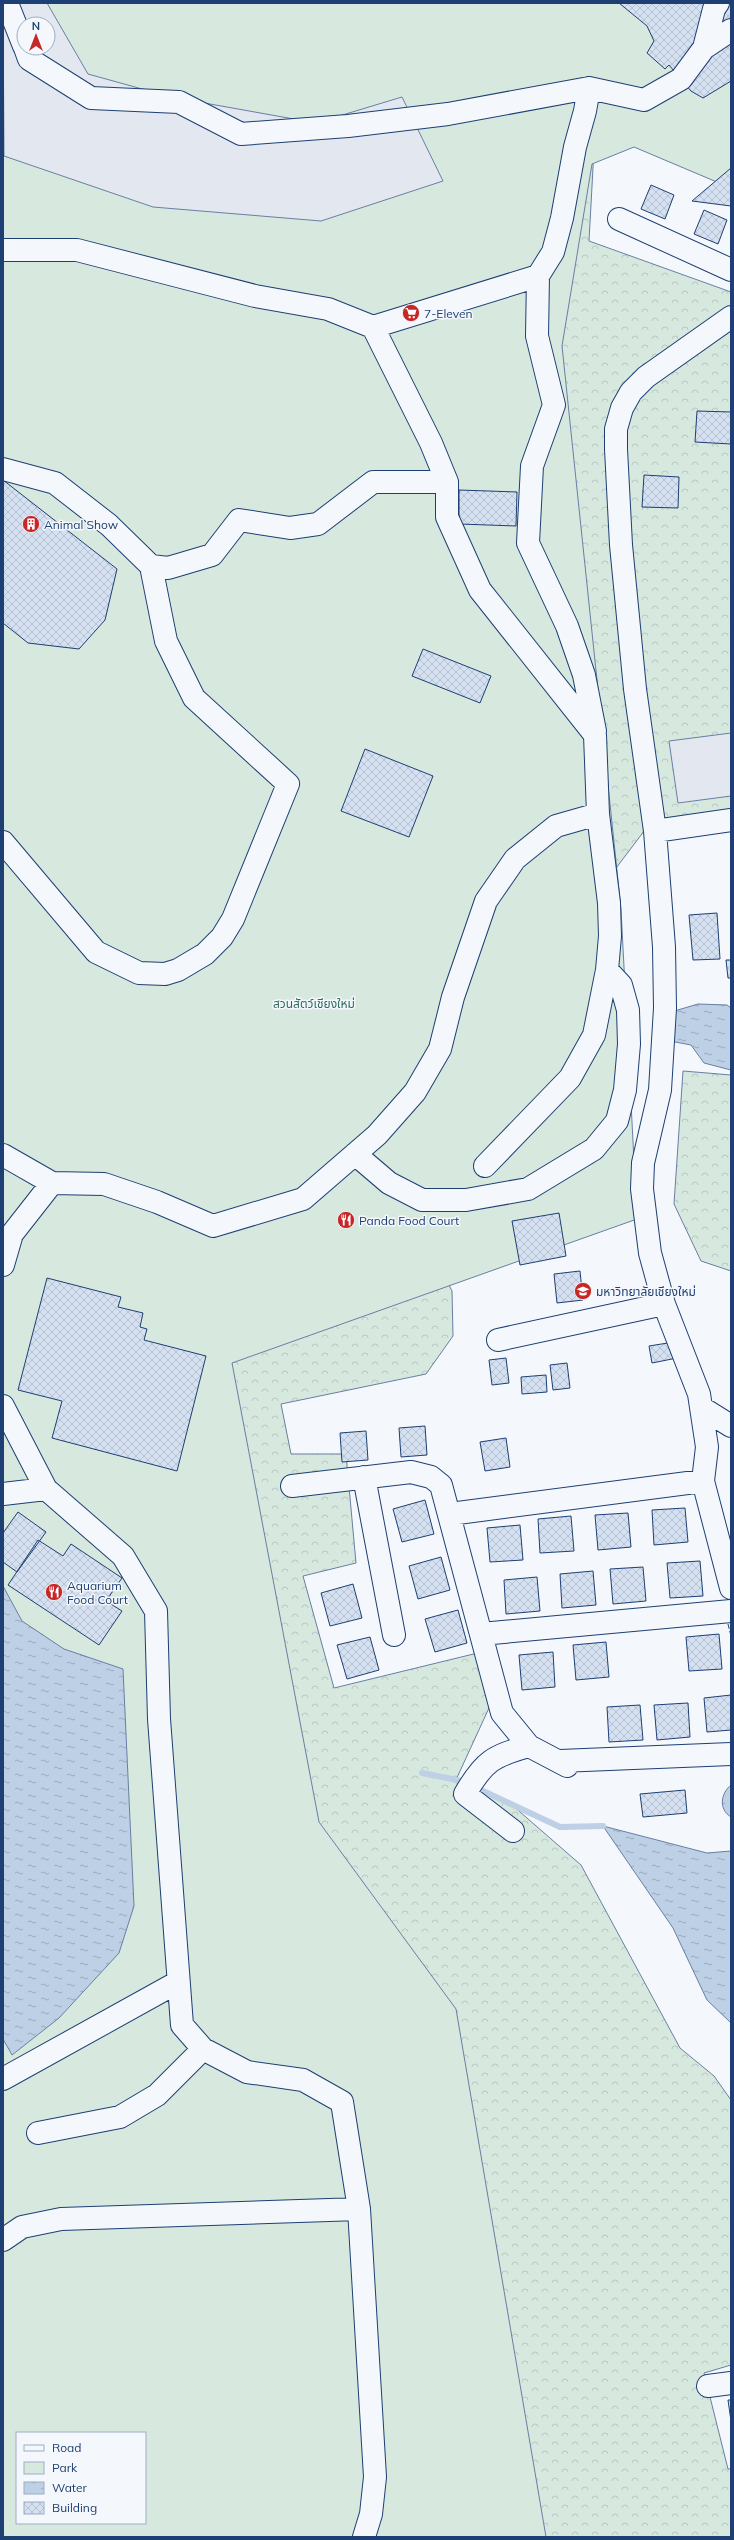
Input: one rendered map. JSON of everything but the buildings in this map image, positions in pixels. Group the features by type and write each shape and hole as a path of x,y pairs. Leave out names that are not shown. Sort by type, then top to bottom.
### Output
{"street":[{"path":"7,3 16,26"},
{"path":"704,48 714,9 718,3"},
{"path":"28,56 29,59 91,98 179,102 241,134 348,126 448,114 589,88 644,100 681,79 704,48 731,30"},
{"path":"485,1166 570,1078 594,1035 607,970 610,936 609,903 598,814 595,735 584,675 567,626 528,543 532,466 554,405 537,336 538,276 553,252 562,218 575,147 585,111 589,88"},
{"path":"619,219 731,270"},
{"path":"3,250 77,250 255,296 328,309 373,327 538,276"},
{"path":"731,317 646,377 631,392 622,408 616,429 622,552 635,689 655,831 664,947 665,1008 660,1090 643,1163 642,1189 650,1253 664,1304 700,1394 707,1447 703,1481 731,1588"},
{"path":"373,327 431,443 447,482 447,517 480,590 595,735"},
{"path":"3,469 55,483 109,525 151,566 166,641 194,698 288,784 233,919 222,937 205,954 178,970 165,974 139,973 96,952 3,842"},
{"path":"151,566 168,568 212,555 239,520 290,528 318,524 373,482 447,482"},
{"path":"3,1155 52,1183 104,1184 157,1202 213,1226 303,1199 377,1135 415,1092 440,1049 453,997 486,901 514,859 556,826 598,814"},
{"path":"655,831 731,820"},
{"path":"355,1154 389,1183 422,1200 466,1200 528,1189 594,1148 617,1121 625,1090 629,1044 628,1010 621,985 607,970"},
{"path":"3,1265 12,1234 52,1183"},
{"path":"498,1340 664,1304"},
{"path":"3,1406 46,1489 122,1556 156,1611 159,1719 182,2025 203,2049 246,2072 303,2080 342,2102 359,2209 375,2476 371,2514 364,2537"},
{"path":"702,1408 731,1426"},
{"path":"292,1486 411,1472 431,1477 440,1485 450,1514 502,1713 529,1746 563,1764 731,1754"},
{"path":"364,1477 394,1635"},
{"path":"450,1514 703,1481"},
{"path":"3,1494 46,1489"},
{"path":"481,1634 731,1611"},
{"path":"513,1831 465,1794 479,1770 502,1754 529,1746"},
{"path":"3,2079 178,1982"},
{"path":"38,2134 120,2117 157,2095 203,2049"},
{"path":"3,2240 22,2227 61,2219 359,2209"},
{"path":"708,2386 731,2383"}],"green space":[{"name":"สวนสัตว์เชียงใหม่","path":"3,3 602,3 589,241 731,292 731,816 654,818 541,967 410,1207 452,1291 453,1336 426,1374 281,1404 291,1454 346,1454 356,1563 303,1576 334,1688 490,1650 500,1684 455,1782 512,1805 581,1865 680,2048 714,2076 731,2100 731,2365 704,2373 728,2469 731,2469 731,2537 3,2537 3,2181 249,1856"},
{"name":"สวนสัตว์เชียงใหม่","path":"3,3 731,3 731,188 634,147 592,164 562,346 621,909 637,1219 232,1363 319,1822 456,2009 546,2537 3,2537"},
{"path":"683,1071 731,1075 731,1271 701,1261 674,1204"}],"shaded area":[{"path":"3,3 47,3 55,16 16,16 16,56 56,56 56,19 88,74 171,97 316,123 402,97 443,181 321,221 153,207 4,156"},
{"path":"731,733 731,796 678,803 669,741"}],"water":[{"path":"698,1004 727,1005 731,1008 731,1070 704,1063 691,1045 670,1041 671,1012"},
{"path":"3,1586 22,1621 64,1649 123,1669 134,1906 119,1953 59,2018 12,2055 3,2039"},
{"path":"731,1785 731,1817 724,1810 722,1801 725,1792"},
{"path":"603,1826 707,1853 731,1851 731,2023 707,2000 673,1928"}],"waterway":[{"path":"422,1773 462,1781 560,1827 603,1826"}],"fence":[{"path":"728,1624 731,1636"}],"place":[{"name":"7-Eleven","path":"411,313"},
{"name":"Animal Show","path":"31,524"},
{"name":"Panda Food Court","path":"346,1220"},
{"name":"มหาวิทยาลัยเชียงใหม่","path":"583,1291"},
{"name":"Aquarium Food Court","path":"54,1592"}]}
